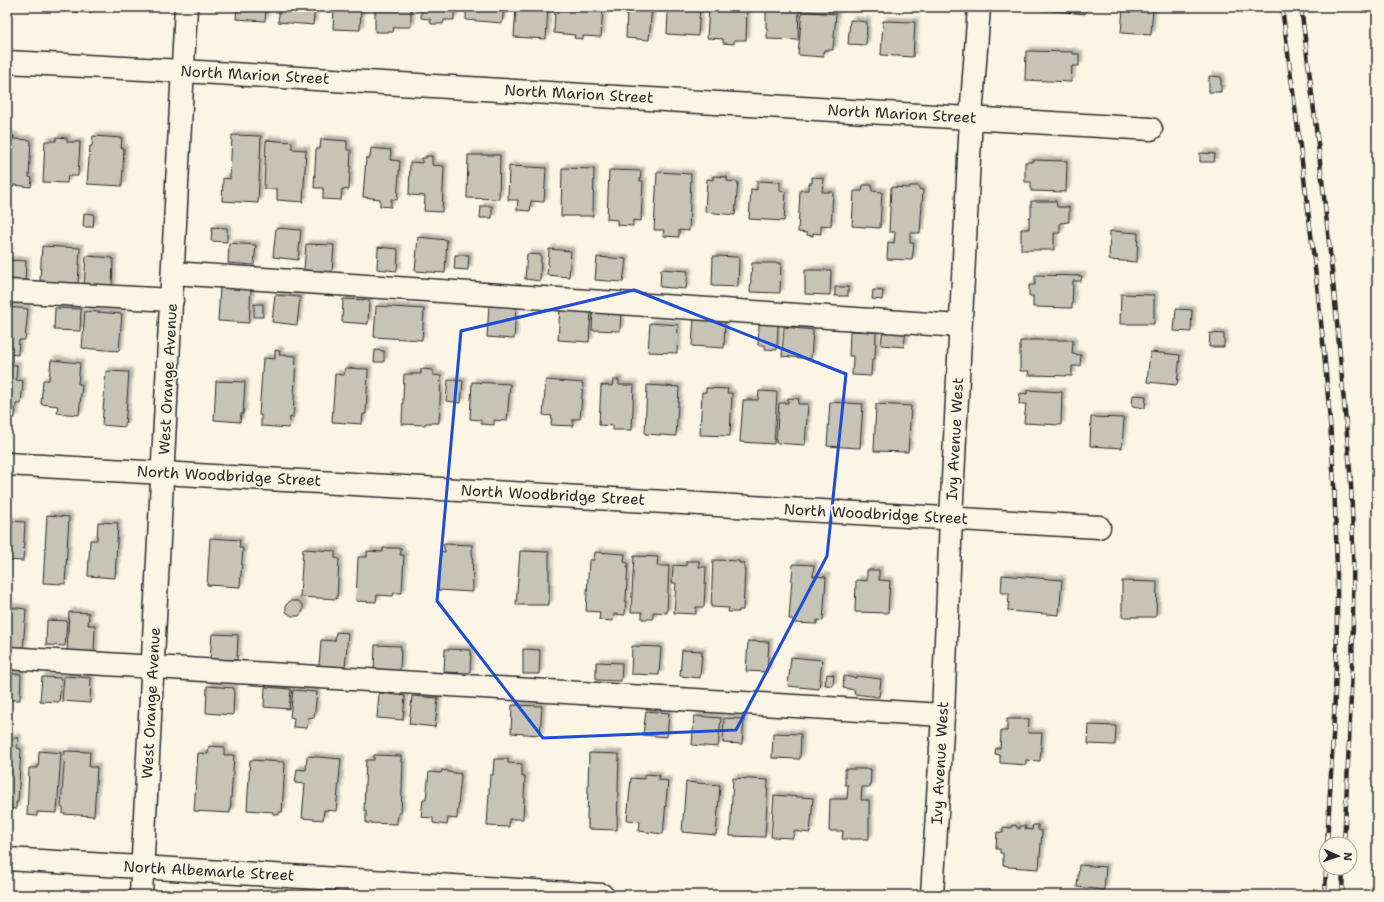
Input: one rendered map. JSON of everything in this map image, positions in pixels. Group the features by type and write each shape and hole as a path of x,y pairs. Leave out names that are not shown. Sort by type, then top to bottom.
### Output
{"street":[{"name":"West Orange Avenue","path":"141,895 186,7"},
{"name":"Ivy Avenue West","path":"932,895 943,715 960,326 971,118 979,7"},
{"name":"North Marion Street","path":"7,62 183,70 1151,129"},
{"path":"173,273 960,326"},
{"path":"7,291 172,300"},
{"name":"North Woodbridge Street","path":"7,464 1098,527"},
{"path":"7,658 943,715"},
{"name":"North Albemarle Street","path":"7,859 602,895"}],"highlighted area":[{"path":"634,290 846,374 827,556 736,730 543,738 437,601 461,331"}],"building":[{"path":"7,7 41,7 41,10"},
{"path":"60,7 92,7 91,13 59,11"},
{"path":"237,7 266,7 265,21 236,19"},
{"path":"280,7 315,7 313,25 278,22"},
{"path":"334,7 361,7 360,30 333,29"},
{"path":"375,7 411,7 411,27 394,27 393,32 375,32"},
{"path":"421,7 454,7 454,20 444,20 443,24 431,24 430,19 421,18"},
{"path":"466,7 504,7 502,23 466,20"},
{"path":"516,7 548,7 546,39 514,37"},
{"path":"555,7 603,7 601,37 583,36 583,39 574,38 575,35 554,33"},
{"path":"627,7 652,7 649,40 626,38"},
{"path":"663,7 700,7 698,36 667,34 668,12 663,12"},
{"path":"709,7 747,7 746,40 734,40 734,44 723,43 723,39 707,38"},
{"path":"766,7 799,7 798,40 767,39"},
{"path":"1023,7 1086,7 1085,14"},
{"path":"1123,7 1153,7 1151,35 1121,33"},
{"path":"802,11 836,14 833,50 824,50 823,57 798,55"},
{"path":"850,20 867,22 866,45 848,44"},
{"path":"883,21 915,22 913,57 881,55"},
{"path":"1026,51 1073,52 1073,54 1079,54 1079,66 1072,66 1071,82 1025,80"},
{"path":"1209,76 1221,77 1221,92 1209,92"},
{"path":"232,135 261,136 258,203 222,201 223,178 230,179"},
{"path":"8,136 14,136 13,139 31,140 29,177 32,178 31,187 14,185 14,187 7,186"},
{"path":"93,136 122,138 121,148 124,148 122,186 87,184 90,146 92,146"},
{"path":"56,137 67,138 67,142 80,142 78,176 68,176 67,183 43,182 45,141 56,141"},
{"path":"321,139 347,141 347,150 351,150 349,190 342,189 341,200 323,199 323,188 314,188 316,149 320,149"},
{"path":"266,140 292,142 292,149 306,150 303,202 277,200 277,189 264,189"},
{"path":"371,148 391,150 390,160 400,161 397,200 391,199 391,207 380,206 380,199 363,197 366,158 370,158"},
{"path":"1200,153 1215,154 1214,162 1200,162"},
{"path":"468,155 500,155 499,199 467,198"},
{"path":"426,156 432,156 432,165 444,166 442,212 424,211 425,196 409,195 410,162 422,163 422,158 426,158"},
{"path":"1032,160 1067,161 1066,192 1031,191 1031,182 1025,182 1025,162 1032,162"},
{"path":"509,166 546,168 544,202 531,201 530,211 517,210 518,200 508,200"},
{"path":"562,168 594,169 593,216 561,216"},
{"path":"609,170 641,171 640,181 643,181 641,221 633,220 633,226 617,225 617,220 607,219"},
{"path":"657,172 691,174 689,231 679,230 679,237 663,236 664,230 654,230"},
{"path":"713,176 727,177 727,181 738,182 735,215 705,212 707,179 713,180"},
{"path":"812,177 823,178 822,192 833,192 831,226 821,225 821,234 813,233 813,236 807,235 807,233 798,232 800,190 809,190 809,183 812,183"},
{"path":"757,181 780,182 780,191 786,192 784,221 749,219 751,189 757,190"},
{"path":"863,185 872,185 872,191 882,192 880,228 852,226 854,191 862,191"},
{"path":"910,186 919,186 919,189 923,190 920,233 910,233 910,243 914,243 912,260 887,259 888,242 894,243 895,232 889,232 891,187 909,188"},
{"path":"1031,201 1056,201 1057,207 1069,207 1069,222 1060,223 1060,233 1054,233 1054,250 1021,250 1021,229 1029,229"},
{"path":"481,206 492,206 492,218 480,218"},
{"path":"84,213 94,214 93,227 83,227"},
{"path":"212,227 227,228 227,242 211,241"},
{"path":"276,228 301,230 298,260 273,257"},
{"path":"1110,231 1138,233 1137,262 1109,260"},
{"path":"418,237 447,240 445,273 415,271"},
{"path":"229,243 256,245 254,265 228,263"},
{"path":"306,244 334,245 332,272 304,270"},
{"path":"42,246 80,248 78,284 40,281"},
{"path":"378,247 398,249 397,271 377,269"},
{"path":"549,249 571,251 569,277 547,275"},
{"path":"527,254 541,255 540,281 525,279"},
{"path":"455,255 469,255 468,270 454,269"},
{"path":"86,256 113,258 112,288 84,286"},
{"path":"713,256 739,257 738,287 712,286"},
{"path":"597,257 626,259 623,282 595,280"},
{"path":"7,260 26,261 25,283 7,282"},
{"path":"752,263 781,263 780,293 750,292"},
{"path":"661,269 688,271 686,289 660,287"},
{"path":"805,270 831,270 830,295 805,294"},
{"path":"1035,275 1082,276 1081,281 1073,281 1072,308 1033,307 1033,296 1029,296 1029,285 1035,285"},
{"path":"220,287 251,289 249,323 218,321"},
{"path":"835,287 848,287 848,296 835,296"},
{"path":"873,290 883,291 882,300 872,299"},
{"path":"1121,294 1154,295 1154,324 1120,324"},
{"path":"275,295 300,297 297,325 272,322"},
{"path":"343,299 369,300 368,324 342,322"},
{"path":"254,304 263,304 263,317 254,317"},
{"path":"489,305 516,306 514,339 487,337"},
{"path":"376,306 424,309 422,340 374,337"},
{"path":"7,307 28,309 25,340 19,340 18,355 7,354"},
{"path":"55,308 81,309 80,331 54,330"},
{"path":"560,308 591,310 589,342 558,340"},
{"path":"593,309 621,311 620,331 592,330"},
{"path":"1176,309 1192,310 1191,332 1174,331"},
{"path":"85,311 122,314 119,351 82,348"},
{"path":"694,316 725,318 724,348 692,346"},
{"path":"650,323 678,325 677,353 648,352"},
{"path":"759,324 778,325 777,350 765,349 765,345 758,345"},
{"path":"784,327 813,330 811,359 782,356"},
{"path":"883,327 906,329 904,347 881,345"},
{"path":"850,331 876,332 875,359 872,359 871,376 852,375 853,356 849,356"},
{"path":"1210,333 1224,334 1224,347 1209,347"},
{"path":"1073,340 1072,354 1081,355 1080,366 1072,366 1072,376 1028,375 1029,371 1020,371 1020,341"},
{"path":"275,350 280,351 279,355 296,356 293,418 290,417 289,428 261,426 261,415 259,415 263,358 275,359"},
{"path":"375,350 384,351 384,362 374,362"},
{"path":"1150,352 1180,355 1177,385 1147,382"},
{"path":"51,360 80,363 78,384 82,384 79,415 57,413 58,406 41,404 43,380 49,380"},
{"path":"7,365 17,365 16,380 23,381 21,404 16,404 15,418 7,417"},
{"path":"345,368 368,369 366,414 363,414 362,424 332,422 335,374 344,375"},
{"path":"421,369 433,370 433,375 441,376 439,423 426,423 425,425 402,424 404,374 421,374"},
{"path":"106,371 129,372 125,427 102,425"},
{"path":"448,380 463,381 461,403 446,401"},
{"path":"546,380 583,383 580,419 573,419 573,426 551,425 552,416 543,415"},
{"path":"613,380 619,380 619,385 634,385 632,430 613,430 613,426 599,425 601,385 612,386"},
{"path":"216,381 245,382 243,414 241,414 240,422 214,420"},
{"path":"472,382 510,384 507,421 494,420 494,425 481,424 481,420 470,419"},
{"path":"647,385 679,387 676,436 645,434"},
{"path":"706,388 728,389 727,393 732,393 730,436 700,435 702,392 706,392"},
{"path":"1027,390 1062,392 1061,425 1024,423 1026,404 1019,404 1020,393 1027,394"},
{"path":"759,391 777,392 774,444 740,442 743,400 758,400"},
{"path":"1133,395 1146,396 1145,408 1132,406"},
{"path":"788,398 799,399 798,404 808,404 805,445 776,443 779,403 788,403"},
{"path":"830,402 863,404 860,448 827,446"},
{"path":"876,404 911,406 908,452 874,451"},
{"path":"1091,417 1124,418 1122,448 1090,446"},
{"path":"47,515 69,517 65,584 43,583"},
{"path":"7,521 25,522 23,561 7,560"},
{"path":"98,522 118,523 115,578 88,576 90,540 97,540"},
{"path":"210,538 240,540 239,548 243,548 240,587 207,585"},
{"path":"443,544 472,545 473,592 438,590 441,551 445,552"},
{"path":"383,548 401,548 400,555 404,555 402,593 394,593 393,596 377,595 376,602 356,601 358,557 367,557 367,551 383,552"},
{"path":"303,549 335,551 335,558 339,559 337,599 300,597"},
{"path":"520,551 549,552 549,605 516,605"},
{"path":"595,552 625,554 624,562 628,563 625,615 614,614 613,621 599,620 600,612 586,611 589,560 594,560"},
{"path":"634,556 658,557 657,566 669,566 667,613 653,612 653,619 642,619 642,612 631,612"},
{"path":"713,560 739,561 739,563 744,563 743,610 739,610 739,612 728,612 729,608 711,607"},
{"path":"686,561 699,561 699,567 706,567 704,607 696,607 696,614 674,613 676,583 672,583 673,565 686,566"},
{"path":"793,564 814,565 813,576 826,577 823,621 817,620 817,624 793,623 793,619 789,619"},
{"path":"867,570 879,570 879,580 890,581 888,613 855,612 856,580 867,581"},
{"path":"1002,575 1062,580 1059,615 1008,611 1009,593 1001,593"},
{"path":"1122,581 1157,582 1156,617 1122,617"},
{"path":"290,601 298,601 303,605 303,611 299,616 292,616 286,612 286,605"},
{"path":"7,607 26,609 23,649 7,647"},
{"path":"69,612 89,613 88,625 95,625 94,655 67,653"},
{"path":"47,620 67,621 65,646 46,645"},
{"path":"336,632 348,633 345,668 319,666 321,640 335,641"},
{"path":"212,634 238,635 237,660 210,659"},
{"path":"748,641 769,642 767,672 746,671"},
{"path":"375,645 401,646 400,671 374,669"},
{"path":"632,646 661,647 659,675 631,674"},
{"path":"445,649 471,650 470,673 444,672"},
{"path":"523,649 540,650 539,674 523,674"},
{"path":"682,650 702,651 700,678 680,676"},
{"path":"791,657 822,660 819,689 788,686"},
{"path":"596,662 622,663 621,681 596,680"},
{"path":"7,674 21,674 20,700 7,700"},
{"path":"827,674 834,675 833,686 825,685"},
{"path":"64,676 91,678 90,703 62,701"},
{"path":"844,676 881,679 879,697 854,694 855,690 843,688"},
{"path":"42,677 61,678 59,702 40,701"},
{"path":"207,686 234,688 233,715 206,713"},
{"path":"265,687 291,689 289,709 264,707"},
{"path":"293,690 317,692 314,718 308,717 307,728 293,727 294,718 290,717"},
{"path":"379,693 405,696 403,720 377,718"},
{"path":"412,696 438,698 435,727 409,724"},
{"path":"512,705 542,706 540,735 511,733"},
{"path":"646,711 669,713 667,737 643,735"},
{"path":"694,716 721,718 718,747 692,745"},
{"path":"724,718 744,719 742,744 723,743"},
{"path":"1007,719 1029,719 1028,733 1042,733 1040,761 1026,760 1026,765 1000,763 1000,755 995,754 996,748 1000,748 1001,731 1007,731"},
{"path":"1089,725 1116,726 1115,745 1088,744"},
{"path":"773,733 801,734 800,759 772,758"},
{"path":"8,738 18,738 17,748 21,749 18,802 16,802 16,809 7,808"},
{"path":"209,746 224,747 224,755 234,755 230,813 194,811 198,753 208,754"},
{"path":"39,751 61,753 57,813 37,812 37,816 27,815 29,768 38,768"},
{"path":"65,751 90,752 89,767 97,767 94,816 63,814 63,808 61,807"},
{"path":"589,753 619,754 617,830 588,829"},
{"path":"374,755 401,756 401,762 403,762 401,813 398,813 397,824 366,823 366,811 364,810 366,760 374,760"},
{"path":"307,756 341,759 336,811 324,810 323,820 302,818 305,784 295,783 297,769 306,770"},
{"path":"494,759 508,759 508,763 522,764 522,777 525,777 523,819 509,819 509,827 487,826 490,775 493,775"},
{"path":"250,760 285,763 282,812 279,812 279,815 273,814 273,812 247,810"},
{"path":"845,769 871,769 870,787 862,787 861,800 869,800 869,839 842,839 843,831 829,831 830,799 847,799 848,785 845,785"},
{"path":"442,770 461,774 457,819 448,818 447,825 433,823 433,818 421,817 423,799 426,799 429,772 441,773"},
{"path":"644,774 659,775 658,780 668,781 663,834 639,831 640,821 627,820 631,778 644,779"},
{"path":"733,778 768,780 765,837 730,836"},
{"path":"686,782 720,785 716,835 682,832"},
{"path":"774,795 813,798 810,833 794,831 793,838 771,837"},
{"path":"1012,825 1017,826 1017,828 1020,829 1020,826 1026,826 1025,829 1032,830 1033,825 1038,825 1038,830 1042,831 1039,869 1008,867 1003,865 1003,853 1000,853 1000,849 996,849 997,832 1003,833 1003,827 1012,828"},
{"path":"1079,865 1106,867 1104,890 1077,887"}],"railway":[{"path":"1282,7 1318,292 1331,435 1335,506 1337,645 1327,836"},
{"path":"1301,7 1329,240 1351,485 1353,530 1353,620 1344,836"},
{"path":"1325,895 1326,876"},
{"path":"1342,895 1343,876"}]}
